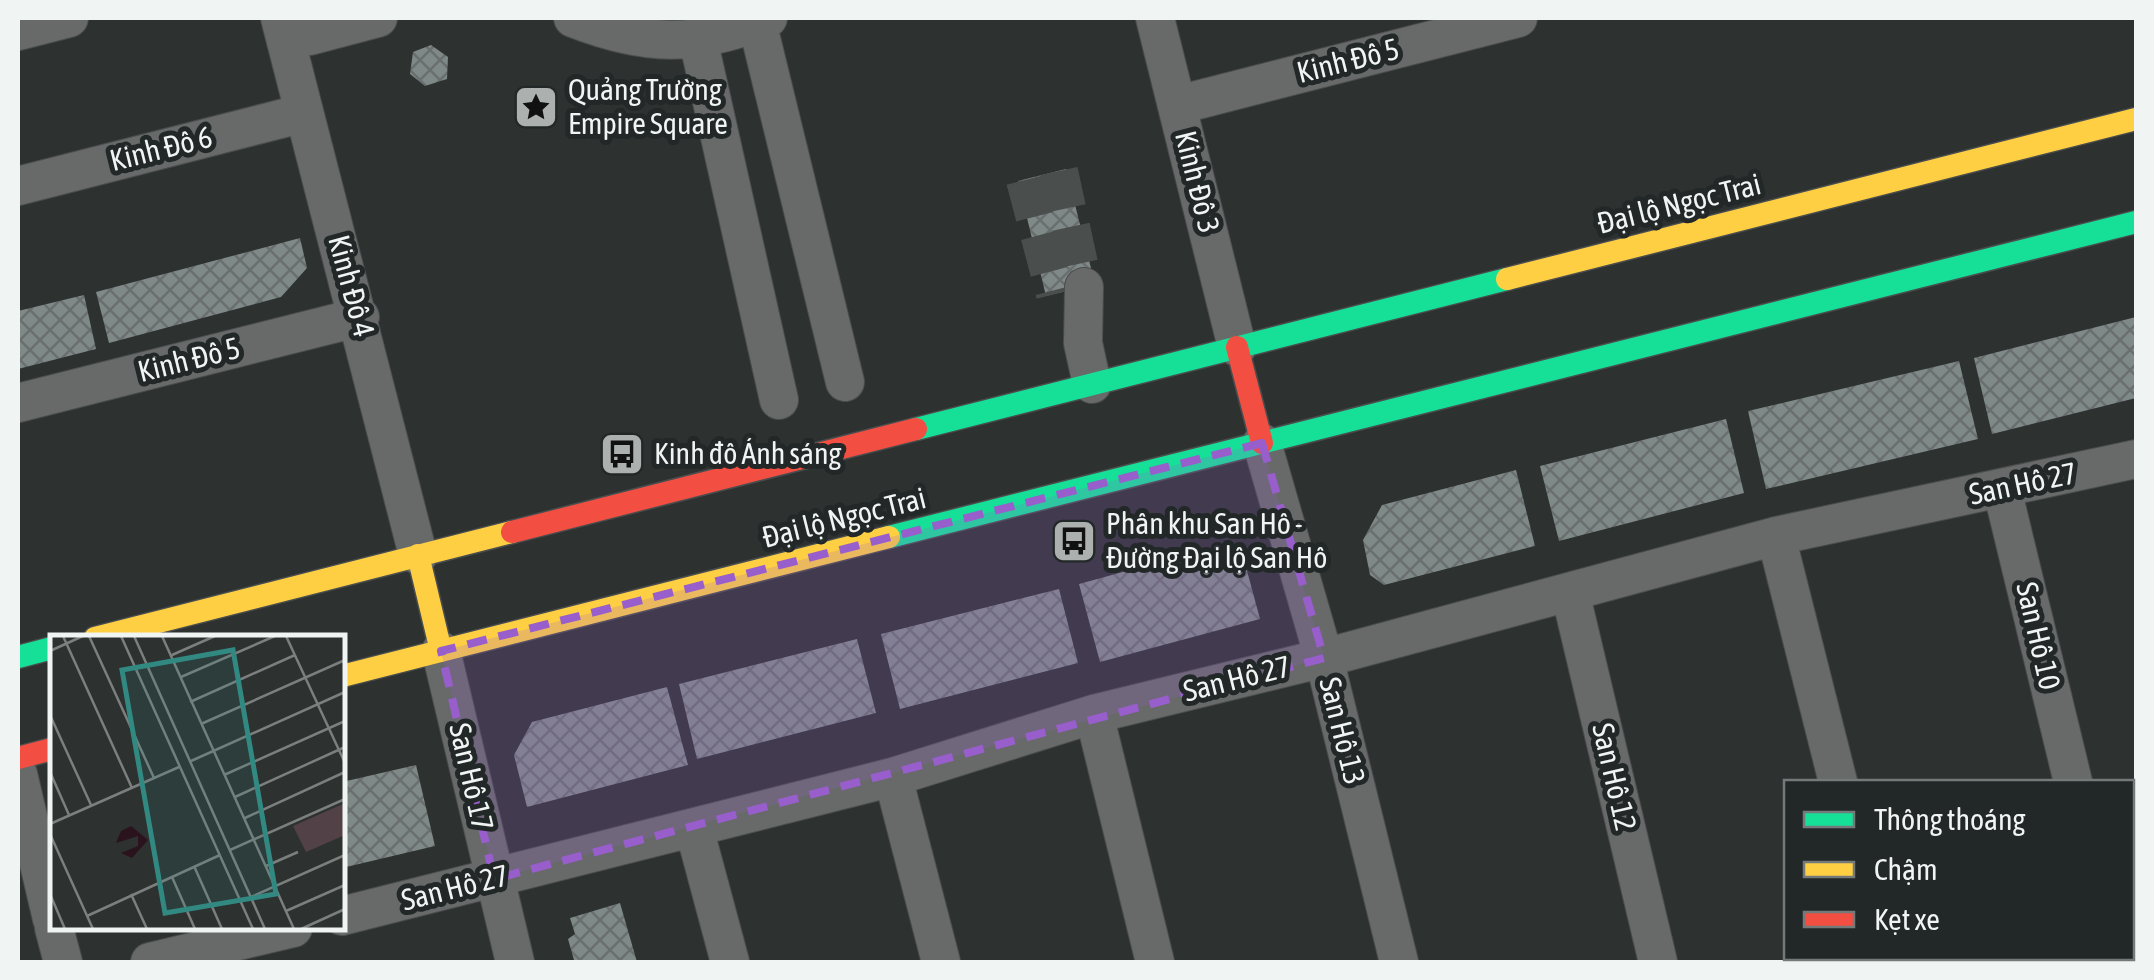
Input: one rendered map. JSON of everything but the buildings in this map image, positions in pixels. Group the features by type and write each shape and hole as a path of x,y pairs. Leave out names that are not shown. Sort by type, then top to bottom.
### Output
{"main road":[{"name":"Đại lộ Ngọc Trai","path":"106,635 2136,119"},
{"name":"Đại lộ Ngọc Trai","path":"345,675 2136,222"},
{"path":"1237,347 1262,443"},
{"path":"418,555 441,651"},
{"path":"18,657 50,649"},
{"path":"18,758 50,750"}],"street":[{"path":"18,31 69,18"},
{"path":"295,27 378,18"},
{"path":"573,18 619,36 678,42 731,33 763,20 804,217 844,382"},
{"name":"Kinh Đô 3","path":"1155,18 1237,347"},
{"name":"Kinh Đô 5","path":"1178,105 1518,18"},
{"name":"Kinh Đô 4","path":"295,27 304,113 360,318 418,555"},
{"path":"698,38 779,400"},
{"name":"Kinh Đô 6","path":"18,186 304,113"},
{"path":"741,232 804,217"},
{"path":"1070,290 1092,384"},
{"name":"Kinh Đô 5","path":"18,403 360,318"},
{"name":"San Hô 13","path":"1262,443 1324,658 1399,962"},
{"name":"San Hô 27","path":"345,915 894,776 1094,714 1324,658 1776,536 2136,459"},
{"name":"San Hô 10","path":"2002,489 2073,780"},
{"path":"1776,536 1837,780"},
{"name":"San Hô 12","path":"1570,592 1658,962"},
{"name":"San Hô 17","path":"441,651 515,962"},
{"path":"1094,714 1155,962"},
{"path":"18,774 50,910"},
{"path":"894,776 941,962"},
{"path":"694,828 730,962"},
{"path":"55,930 63,962"},
{"path":"150,962 255,950 290,930"}],"highlighted area":[{"path":"1262,443 1324,658 494,879 441,651"}],"tunnel":[{"path":"1059,171 1084,287"},
{"path":"1025,180 1055,294"}],"traffic: fast":[{"path":"889,537 2136,222"},
{"path":"916,429 1507,279"},
{"path":"18,657 50,649"}],"traffic: slow":[{"path":"1507,279 2136,119"},
{"path":"107,635 512,532"},
{"path":"345,675 889,537"},
{"path":"418,555 441,651"}],"traffic: jam":[{"path":"1237,347 1262,443"},
{"path":"512,532 916,429"},
{"path":"18,758 50,750"}],"place":[{"name":"Quảng Trường Empire Square","path":"536,107"},
{"name":"Kinh đô Ánh sáng","path":"622,454"},
{"name":"Phân khu San Hô - Đường Đại lộ San Hô","path":"1074,541"}]}
